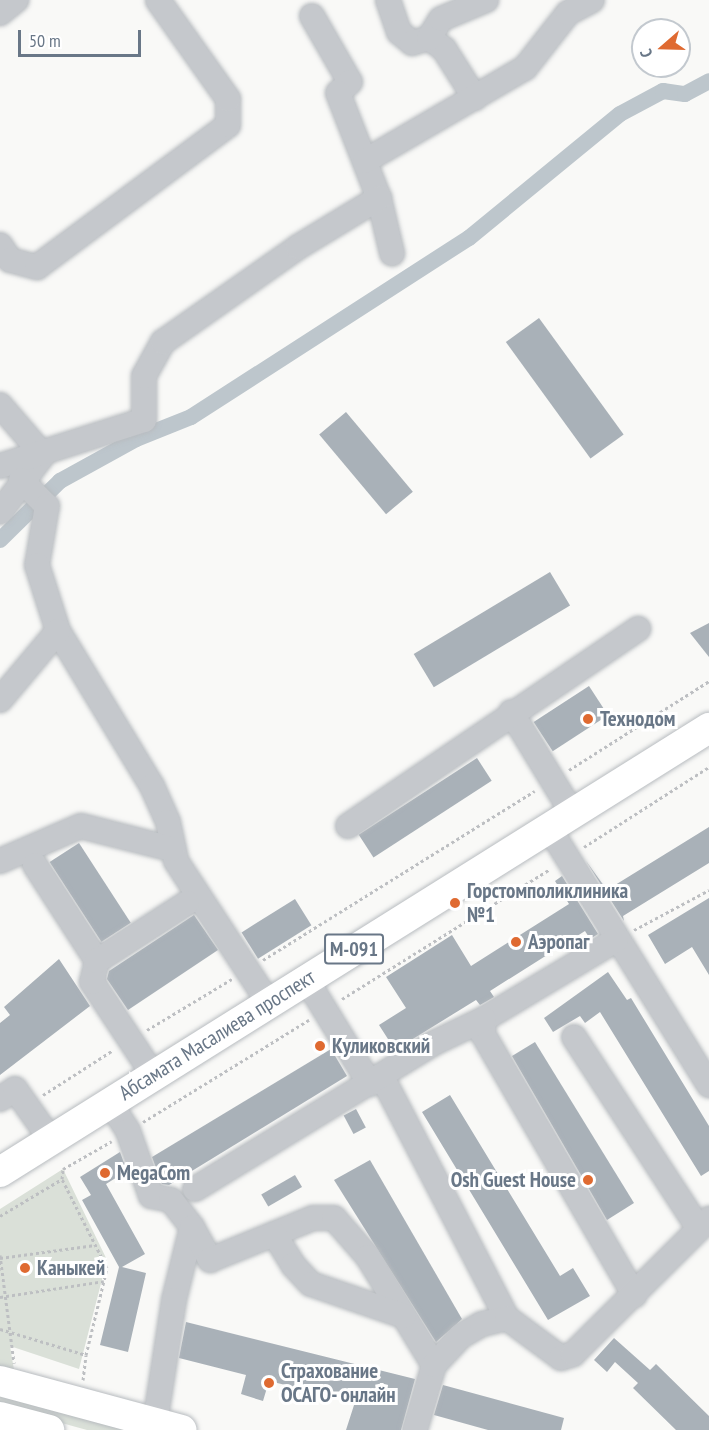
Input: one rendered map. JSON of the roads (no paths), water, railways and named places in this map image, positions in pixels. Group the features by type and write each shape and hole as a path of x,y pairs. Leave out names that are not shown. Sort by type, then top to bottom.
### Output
{"main road":[{"name":"Абсамата Масалиева проспект","path":"0,1173 709,728"},
{"path":"7,1373 168,1426"},
{"path":"0,1417 49,1430"}],"street":[{"path":"0,13 16,0"},
{"path":"0,245 10,260 37,267 228,125 228,99 158,0"},
{"path":"388,0 399,32 412,43 429,38 441,20 486,0"},
{"path":"365,161 525,68 568,13 592,0"},
{"path":"312,15 350,82 338,93 380,198 392,253"},
{"path":"429,38 444,49 475,98"},
{"path":"0,466 43,455 144,420 144,376 164,342 298,247 380,198"},
{"path":"0,405 43,455"},
{"path":"43,455 34,493 37,565 58,631 152,786 168,822 171,849 269,1003"},
{"path":"0,512 34,493"},
{"path":"348,826 511,712 638,629"},
{"path":"0,700 58,631"},
{"path":"511,712 552,781 568,858 616,939 709,1085"},
{"path":"0,861 81,826 171,849"},
{"path":"35,865 97,961"},
{"path":"154,1076 132,1039 92,982 97,961 187,903"},
{"path":"195,1189 436,1042 484,1019 616,939"},
{"path":"306,979 325,1010 376,1080 507,1318 561,1358 573,1354 704,1224 574,1037"},
{"path":"484,1019 483,1034 634,1295"},
{"path":"0,1099 15,1089 51,1140"},
{"path":"110,1103 128,1131 151,1196 171,1200 192,1227 210,1260 314,1218 334,1218 352,1234 434,1365"},
{"path":"168,1426 174,1300 192,1227"},
{"path":"274,1234 293,1265 311,1284 404,1316"},
{"path":"415,1430 434,1365 461,1336 482,1324 507,1318"}],"waterway":[{"path":"0,540 60,481 136,439 191,417 469,238 620,114 663,91 685,94 709,81"}],"place":[{"name":"Технодом","path":"588,719"},
{"name":"Горстомполиклиника №1","path":"455,903"},
{"name":"Аэропаг","path":"516,942"},
{"name":"Куликовский","path":"320,1046"},
{"name":"MegaCom","path":"105,1173"},
{"name":"Osh Guest House","path":"588,1180"},
{"name":"Каныкей","path":"25,1268"},
{"name":"Страхование ОСАГО- онлайн","path":"269,1383"}]}
